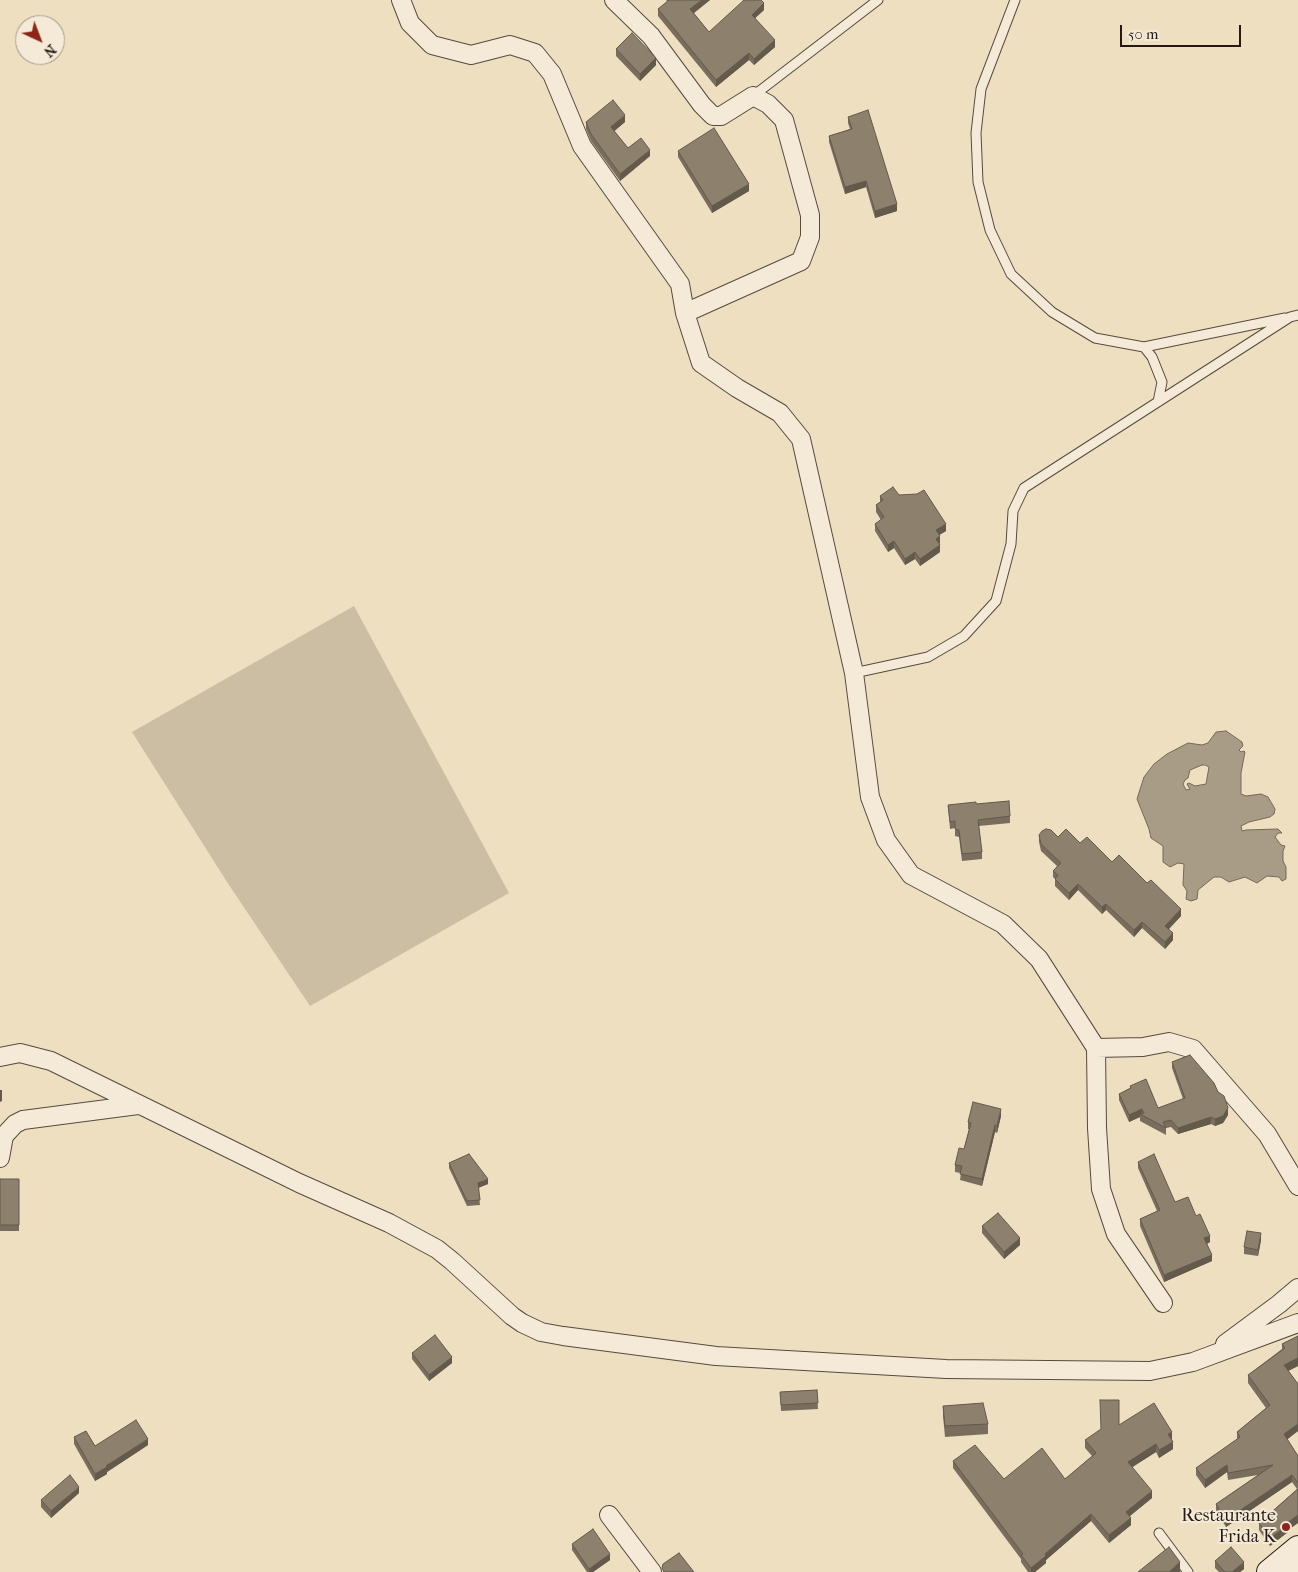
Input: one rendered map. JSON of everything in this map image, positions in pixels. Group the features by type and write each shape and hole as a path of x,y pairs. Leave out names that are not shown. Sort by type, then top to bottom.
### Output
{"main road":[{"path":"1269,1572 1295,1559"}],"street":[{"path":"401,0 410,23 432,45 471,55 510,45 535,53 552,74 582,146 680,284 685,313 702,363 737,388 780,413 801,439 854,673 870,797 886,840 912,875 1002,924 1039,959 1096,1048 1097,1128 1101,1189 1116,1234 1163,1303"},
{"path":"614,0 651,36 702,105 713,116 721,116 753,96 768,104 784,120 810,215 810,237 801,261 685,313"},
{"path":"1096,1048 1143,1047 1169,1042 1193,1049 1267,1134 1298,1186"},
{"path":"0,1058 20,1053 50,1061 299,1184 389,1223 437,1249 452,1260 512,1316 541,1332 716,1356 946,1369 1150,1371 1193,1362 1298,1323"},
{"path":"0,1158 4,1136 15,1124 23,1120 138,1105"},
{"path":"1208,1356 1280,1304 1298,1288"},
{"path":"609,1515 652,1572"}],"lane":[{"path":"753,96 878,0"},
{"path":"1015,0 981,89 976,133 978,182 990,230 1011,274 1052,312 1095,338 1144,347 1294,316"},
{"path":"854,673 928,657 964,636 996,601 1010,544 1013,511 1024,488 1294,316"},
{"path":"1144,347 1152,356 1162,382 1158,402"},
{"path":"1159,1534 1188,1572"}],"shaded area":[{"path":"354,606 509,893 310,1006 229,885 132,732"},
{"path":"1226,731 1242,742 1243,746 1239,750 1245,752 1241,773 1241,794 1246,796 1261,794 1268,797 1275,809 1274,814 1270,817 1241,826 1242,831 1278,829 1282,833 1278,833 1275,837 1281,845 1285,846 1283,861 1286,867 1286,879 1282,881 1279,877 1267,876 1257,883 1245,877 1229,882 1221,877 1214,877 1198,890 1197,899 1191,901 1186,899 1187,891 1183,885 1184,864 1178,863 1170,867 1163,862 1163,846 1151,838 1137,799 1144,777 1154,764 1167,754 1188,743 1202,745 1208,743 1216,732","holes":["1205,765 1209,767 1206,784 1195,786 1189,783 1187,784 1190,789 1186,790 1183,784 1188,778 1190,770"]}],"building":[{"path":"669,0 702,0 690,9 709,32 744,0 761,0 764,3 752,15 775,40 754,59 749,53 716,80 658,9"},
{"path":"632,33 656,58 640,74 616,49"},
{"path":"613,100 625,115 611,127 628,148 641,138 650,150 620,174 591,134 586,122"},
{"path":"868,110 897,204 875,211 866,181 845,187 829,136 852,129 848,117"},
{"path":"714,128 749,184 712,206 678,151"},
{"path":"893,487 899,495 917,494 924,490 946,524 936,530 940,536 936,539 940,545 920,559 915,552 905,559 894,541 888,545 875,524 884,517 876,505 883,500 880,496"},
{"path":"1009,801 1010,816 978,820 982,852 962,854 959,830 955,829 955,821 950,822 948,805"},
{"path":"1046,829 1051,830 1058,837 1066,829 1080,843 1087,837 1112,862 1119,855 1147,883 1151,880 1181,909 1165,926 1173,933 1165,942 1142,922 1134,930 1106,904 1102,907 1078,884 1069,893 1055,879 1058,875 1053,871 1061,863 1041,844 1039,835"},
{"path":"1190,1055 1214,1083 1218,1092 1224,1096 1228,1108 1223,1116 1215,1119 1211,1117 1178,1128 1171,1120 1163,1122 1166,1128 1140,1114 1144,1113 1142,1109 1129,1115 1119,1094 1131,1088 1130,1086 1146,1079 1158,1108 1185,1098 1172,1062"},
{"path":"973,1102 1001,1109 997,1126 995,1125 982,1179 960,1174 962,1166 955,1165 959,1148 964,1149 971,1123 968,1122"},
{"path":"469,1154 488,1179 478,1183 480,1200 467,1201 449,1163"},
{"path":"1154,1154 1175,1202 1188,1197 1196,1216 1200,1214 1210,1236 1204,1238 1212,1255 1164,1275 1140,1219 1160,1210 1138,1162"},
{"path":"0,1179 19,1179 19,1225 0,1225"},
{"path":"998,1213 1020,1238 1004,1252 982,1226"},
{"path":"1247,1231 1261,1233 1258,1250 1244,1247"},
{"path":"435,1335 452,1357 429,1375 412,1353"},
{"path":"1298,1336 1298,1358 1284,1365 1298,1384 1298,1424 1284,1434 1298,1456 1298,1483 1292,1475 1226,1520 1216,1504 1273,1465 1228,1473 1227,1465 1205,1480 1196,1468 1240,1437 1237,1432 1270,1405 1248,1375 1285,1348 1282,1344"},
{"path":"817,1390 818,1403 781,1405 780,1392"},
{"path":"1100,1400 1119,1400 1119,1425 1154,1403 1172,1432 1168,1434 1173,1442 1159,1450 1156,1444 1128,1462 1152,1491 1126,1512 1131,1518 1109,1535 1091,1514 1031,1568 1021,1555 1023,1554 953,1461 975,1445 1004,1479 1042,1448 1065,1479 1096,1453 1085,1440 1101,1429"},
{"path":"983,1403 988,1424 945,1426 943,1406"},
{"path":"136,1420 148,1439 95,1474 74,1437 86,1431 95,1446"},
{"path":"70,1475 79,1487 51,1511 41,1500"},
{"path":"1298,1489 1298,1515 1270,1538 1259,1523"},
{"path":"593,1529 610,1554 589,1569 572,1544"},
{"path":"1169,1547 1180,1562 1169,1572 1138,1572"},
{"path":"1231,1547 1244,1562 1232,1572 1225,1572 1215,1561"},
{"path":"679,1553 694,1572 664,1572 663,1564"}],"place":[{"name":"Restaurante Frida K","path":"1286,1527"}]}
